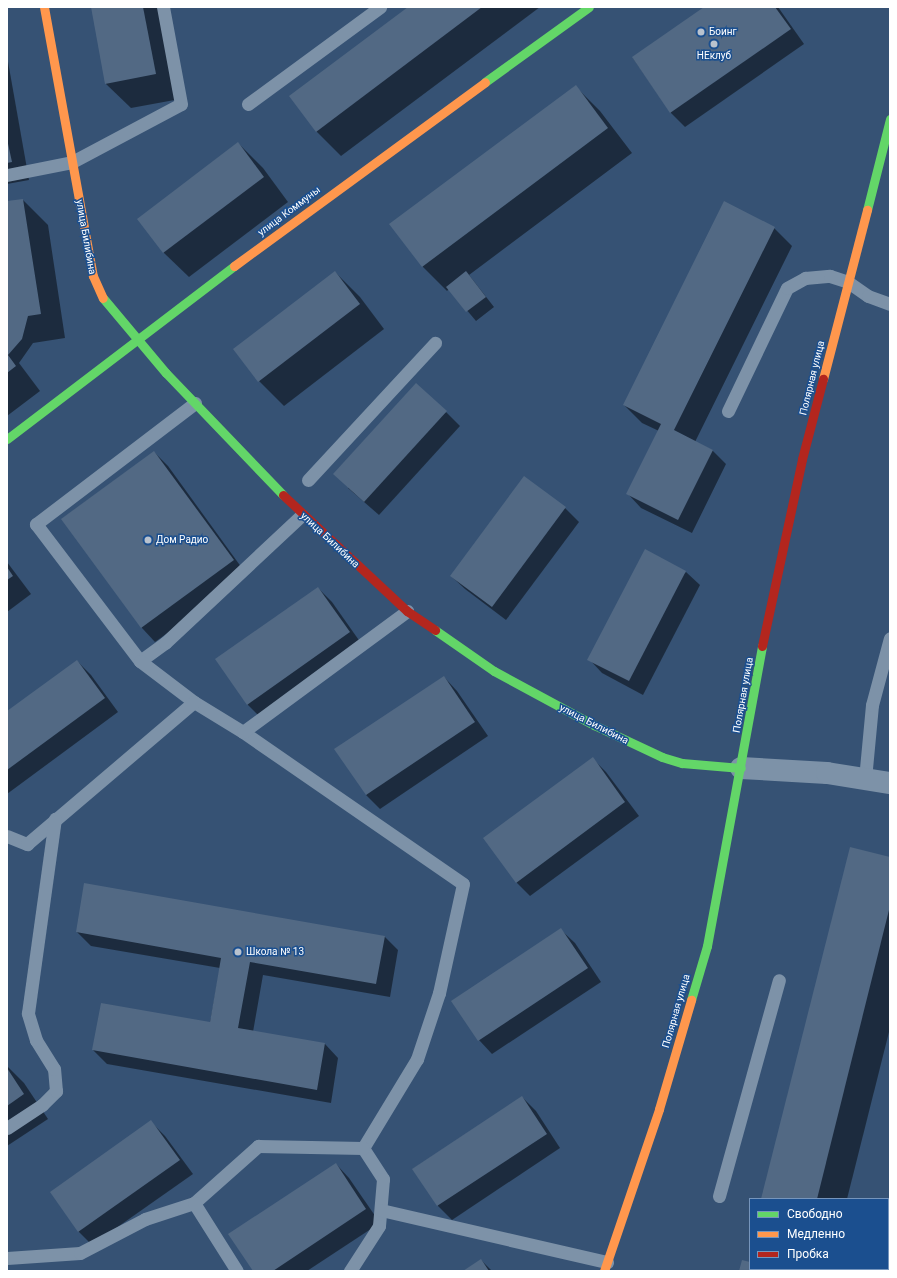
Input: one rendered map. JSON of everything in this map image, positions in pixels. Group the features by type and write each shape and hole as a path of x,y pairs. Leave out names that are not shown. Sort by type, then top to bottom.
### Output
{"street":[{"name":"улица Билибина","path":"44,7 72,162 97,287 137,340 302,515 407,611 494,671 629,743 682,763 741,768 784,769 890,783"},
{"name":"улица Коммуны","path":"7,439 321,200 589,7"},
{"name":"Полярная улица","path":"606,1267 659,1109 707,946 774,584 802,459 890,120"}],"lane":[{"path":"7,176 72,162 181,104 163,7"},
{"path":"248,104 380,7"},
{"path":"728,411 787,288 804,278 830,276 848,282 868,296 890,304"},
{"path":"308,480 435,343"},
{"path":"195,403 36,524 140,661 194,702 243,732 463,884 439,993 417,1059 363,1148"},
{"path":"140,661 165,643 302,515"},
{"path":"243,732 407,611"},
{"path":"865,779 872,705 890,638"},
{"path":"7,836 27,844 194,702"},
{"path":"7,1128 42,1105 56,1091 54,1069 36,1040 28,1013 55,819"},
{"path":"719,1196 779,980"},
{"path":"7,1258 80,1253 145,1219 194,1203 258,1146 363,1148"},
{"path":"350,1271 379,1226 381,1210 384,1180 363,1148"},
{"path":"194,1203 237,1271"},
{"path":"381,1210 606,1267"}],"building":[{"path":"91,7 143,7 156,74 105,84"},
{"path":"408,7 482,7 316,132 289,96"},
{"path":"704,7 775,7 791,29 670,113 632,57"},
{"path":"576,85 608,128 422,267 389,224"},
{"path":"7,139 12,162 7,163"},
{"path":"238,142 264,177 163,253 137,219"},
{"path":"23,199 41,314 28,316 22,339 8,355 16,366 7,373 7,201"},
{"path":"724,201 775,227 674,430 713,450 678,520 626,494 661,424 623,405"},
{"path":"335,271 360,304 258,382 233,349"},
{"path":"466,271 486,297 466,312 446,287"},
{"path":"416,383 447,411 364,502 333,474"},
{"name":"Дом Радио","path":"154,451 234,560 141,628 61,519"},
{"path":"524,476 566,507 492,607 450,576"},
{"path":"645,549 686,571 629,681 587,660"},
{"path":"7,567 13,576 7,580"},
{"path":"318,587 350,632 247,705 215,659"},
{"path":"77,660 105,698 7,770 7,711"},
{"path":"444,676 475,722 366,795 334,749"},
{"path":"593,757 625,802 516,883 483,838"},
{"path":"850,847 890,857 890,906 817,1198 761,1198"},
{"path":"84,883 385,936 376,984 250,962 238,1028 325,1043 317,1090 92,1050 101,1003 210,1022 221,958 76,932"},
{"path":"561,928 588,968 478,1041 451,1001"},
{"path":"7,1068 24,1094 7,1106"},
{"path":"522,1096 547,1134 437,1206 412,1169"},
{"path":"151,1120 180,1160 78,1232 50,1192"},
{"path":"336,1163 366,1209 273,1271 253,1271 228,1234"},
{"path":"481,1259 489,1271 463,1271"},
{"path":"742,1260 749,1262 749,1270 783,1271 739,1271"}],"traffic: fast":[{"path":"485,82 589,7"},
{"path":"867,210 890,119"},
{"path":"7,439 234,266"},
{"path":"103,298 166,373 283,495"},
{"path":"435,630 494,671 594,725 662,757 682,763 741,768"},
{"path":"691,1000 707,946 762,646"}],"traffic: slow":[{"path":"44,7 93,276 103,298"},
{"path":"234,266 485,82"},
{"path":"823,379 867,210"},
{"path":"604,1271 659,1109 691,1000"}],"traffic: jam":[{"path":"762,646 802,459 823,379"},
{"path":"283,495 407,611 435,630"}],"place":[{"name":"Боинг","path":"701,32"},
{"name":"НЕклуб","path":"714,44"},
{"name":"Дом Радио","path":"148,540"},
{"name":"Школа № 13","path":"238,952"}]}
